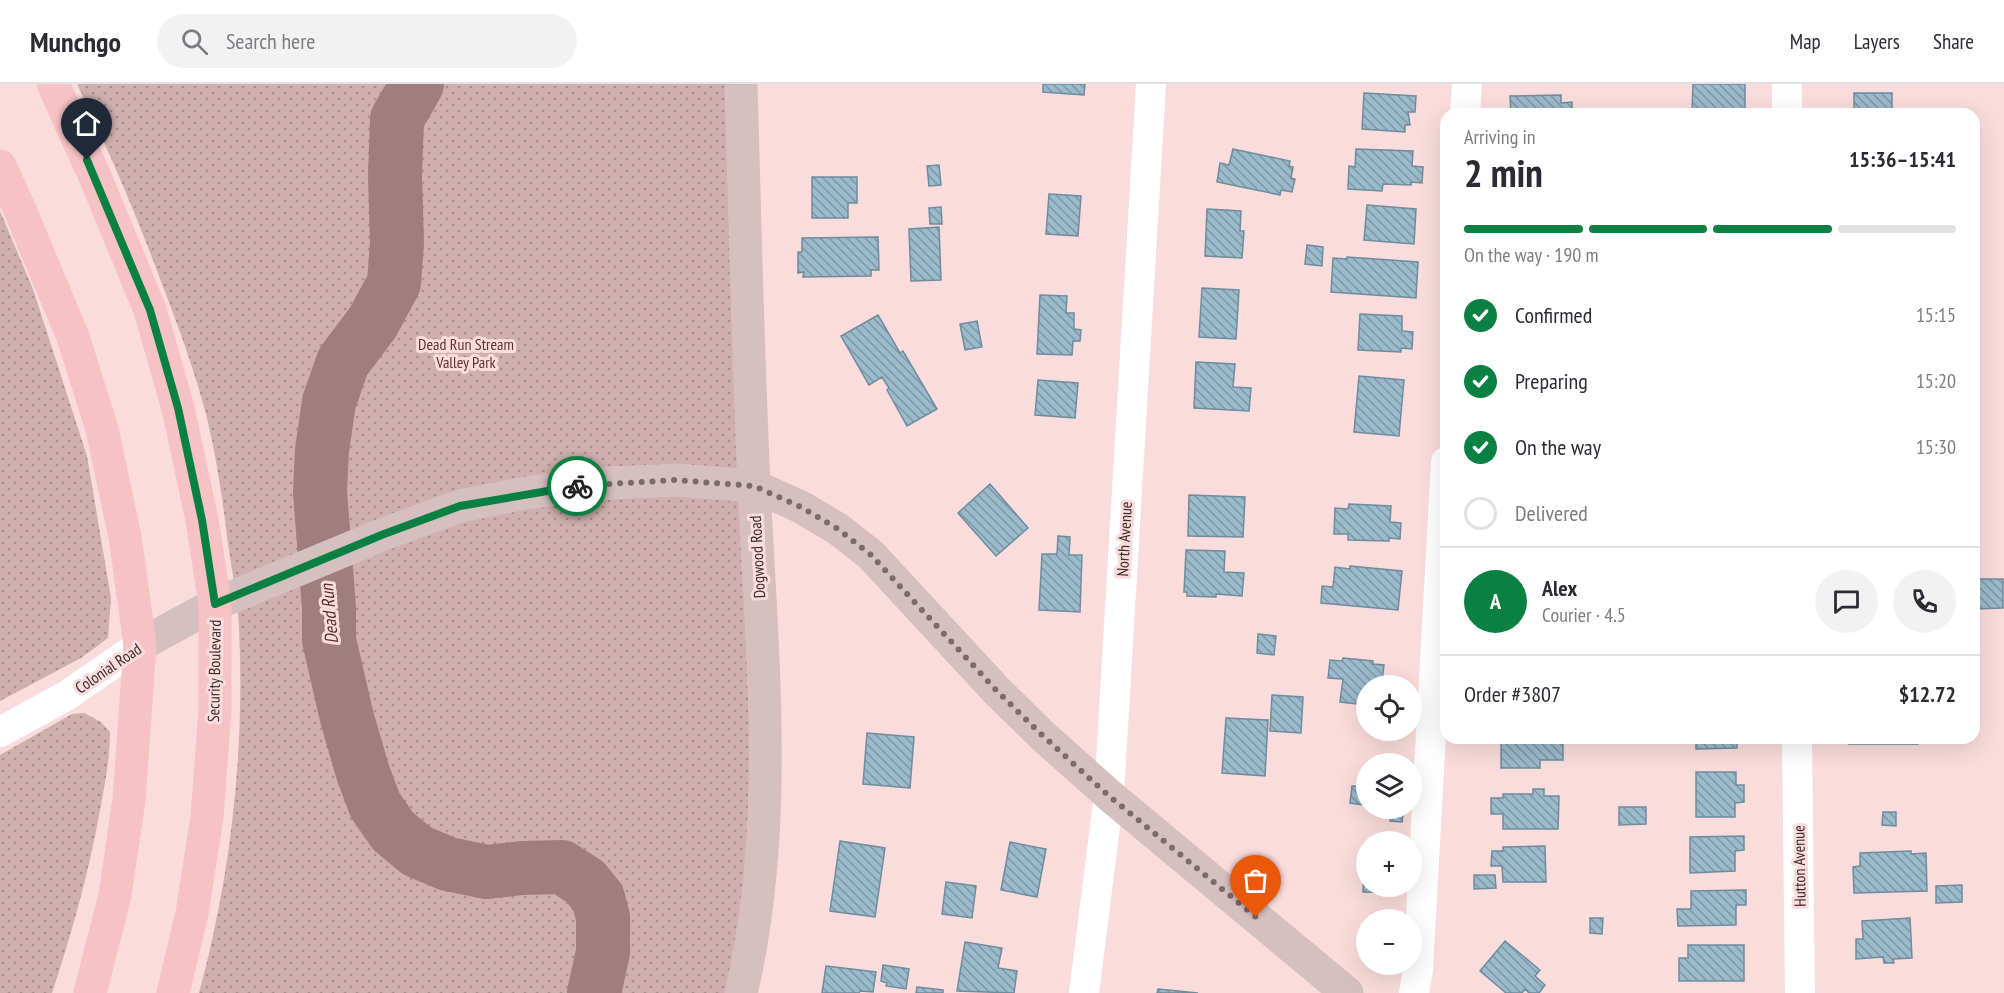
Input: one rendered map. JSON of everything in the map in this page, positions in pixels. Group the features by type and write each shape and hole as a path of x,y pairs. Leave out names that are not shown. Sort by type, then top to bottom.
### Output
{"main road":[{"name":"Security Boulevard","path":"53,84 96,179 150,310 178,408 202,520 215,604 215,710 207,816 192,913 173,993"},
{"name":"Dogwood Road","path":"741,84 754,486 765,725 765,797 760,875 753,931 741,993"},
{"path":"0,166 73,337 102,429 125,537 140,645 129,800 115,895 90,993"},
{"name":"Colonial Road","path":"140,645 215,604 384,534 460,506 526,493 590,484 675,480 754,486 801,507 838,529 871,555 997,691 1108,795 1347,993"}],"street":[{"name":"North Avenue","path":"1084,993 1108,795 1151,84"},
{"path":"1465,108 1467,84"},
{"path":"1786,84 1787,108"},
{"path":"1414,993 1418,970 1440,571"},
{"name":"Colonial Road","path":"0,732 66,696 140,645"},
{"name":"Hutton Avenue","path":"1797,744 1800,993"}],"green space":[{"name":"Dead Run Stream Valley Park","path":"77,84 725,84 749,716 750,823 744,900 726,993 199,993 220,903 233,812 240,720 239,628 236,596 217,465 197,384 143,233"},
{"path":"0,211 33,289 87,456 111,598 108,638 81,658 0,701"},
{"path":"84,713 101,722 110,732 109,752 91,856 66,948 52,993 0,993 0,755 72,714"}],"building":[{"path":"1043,84 1085,84 1084,95 1043,92"},
{"path":"1693,84 1745,84 1745,108 1692,108"},
{"path":"1364,93 1416,96 1415,112 1408,112 1410,125 1405,125 1405,132 1362,129"},
{"path":"1854,93 1892,93 1892,108 1854,108"},
{"path":"1561,95 1561,103 1572,102 1572,108 1511,108 1510,96"},
{"path":"1233,149 1290,161 1289,166 1293,167 1291,178 1295,179 1292,192 1281,190 1280,195 1217,182 1220,163 1229,165"},
{"path":"1356,149 1413,151 1412,166 1423,167 1422,183 1383,184 1382,191 1348,189 1349,166 1355,167"},
{"path":"939,165 941,185 929,186 927,166"},
{"path":"812,177 857,177 857,203 848,203 848,218 812,218"},
{"path":"1049,194 1081,196 1078,236 1046,234"},
{"path":"1367,205 1416,209 1414,244 1364,240"},
{"path":"941,207 942,224 930,224 929,208"},
{"path":"1207,209 1241,211 1240,231 1244,231 1242,258 1205,256"},
{"path":"939,227 941,280 911,281 909,229"},
{"path":"878,237 879,270 871,270 871,276 803,277 804,272 798,273 798,252 802,252 802,238"},
{"path":"1307,245 1323,247 1322,266 1305,264"},
{"path":"1347,257 1418,262 1416,298 1331,292 1333,258 1347,259"},
{"path":"1202,288 1239,290 1236,339 1199,337"},
{"path":"1040,295 1067,296 1066,313 1074,313 1074,329 1081,330 1080,341 1073,341 1072,355 1037,354"},
{"path":"1360,314 1402,316 1402,331 1413,332 1412,349 1401,348 1401,352 1358,350"},
{"path":"878,315 900,353 903,351 937,409 907,426 882,377 869,385 841,336"},
{"path":"977,321 982,347 965,350 960,324"},
{"path":"1196,362 1235,364 1233,387 1251,388 1249,411 1194,408"},
{"path":"1359,376 1404,380 1399,436 1354,432"},
{"path":"1038,380 1078,383 1075,418 1035,415"},
{"path":"990,484 1028,528 996,556 958,513"},
{"path":"1189,495 1245,497 1243,537 1188,536"},
{"path":"1349,504 1391,506 1390,522 1401,523 1400,539 1348,540 1348,534 1334,534 1335,508 1348,509"},
{"path":"1058,536 1070,537 1069,555 1082,555 1080,612 1039,610 1042,554 1057,554"},
{"path":"1186,550 1225,551 1224,572 1244,573 1242,596 1216,594 1216,597 1187,596 1187,592 1184,592"},
{"path":"1350,566 1402,571 1398,610 1321,603 1322,586 1333,587 1335,567 1350,569"},
{"path":"1980,579 2003,579 2003,608 1980,609"},
{"path":"1258,634 1276,636 1274,655 1257,653"},
{"path":"1343,658 1373,661 1373,664 1384,665 1383,675 1356,675 1356,704 1340,702 1343,679 1328,678 1330,660 1342,661"},
{"path":"1272,695 1303,697 1301,733 1270,731"},
{"path":"1226,718 1268,720 1265,776 1222,773"},
{"path":"867,733 914,737 910,788 863,784"},
{"path":"1501,744 1563,744 1563,760 1540,760 1540,768 1501,768"},
{"path":"1696,744 1737,744 1737,748 1696,749"},
{"path":"1696,772 1736,772 1736,785 1744,785 1744,802 1735,803 1735,817 1696,817"},
{"path":"1352,786 1356,786 1356,804 1350,803"},
{"path":"1533,789 1544,789 1544,796 1559,796 1558,829 1503,829 1503,814 1491,814 1491,798 1503,798 1503,794 1533,794"},
{"path":"1619,807 1646,807 1646,824 1619,825"},
{"path":"1883,812 1896,812 1896,826 1882,825"},
{"path":"1390,819 1402,819 1402,822 1390,821"},
{"path":"1744,836 1744,850 1735,851 1735,871 1690,873 1690,837"},
{"path":"840,841 885,848 875,917 830,911"},
{"path":"1010,842 1046,849 1037,897 1001,890"},
{"path":"1545,846 1546,882 1503,882 1502,866 1491,866 1492,851 1503,851 1503,847"},
{"path":"1911,851 1911,854 1926,853 1927,891 1854,893 1853,867 1860,866 1860,853"},
{"path":"1474,875 1495,875 1496,888 1474,889"},
{"path":"946,882 976,886 972,918 942,914"},
{"path":"1962,885 1962,902 1936,903 1936,886"},
{"path":"1746,890 1746,905 1736,905 1736,925 1678,926 1677,909 1691,909 1691,891"},
{"path":"1590,918 1603,918 1602,934 1590,933"},
{"path":"1910,918 1912,958 1893,959 1894,963 1884,963 1883,957 1856,959 1856,939 1863,939 1862,921"},
{"path":"1505,941 1540,970 1535,976 1545,985 1539,993 1529,993 1525,989 1522,993 1506,993 1480,971"},
{"path":"965,942 1002,948 998,968 1017,971 1014,993 957,991"},
{"path":"1688,945 1744,945 1744,981 1679,981 1679,958 1688,958"},
{"path":"883,965 909,969 906,989 886,986 887,983 881,981"},
{"path":"826,966 876,972 873,992 822,993"},
{"path":"917,987 943,990 943,993 916,993"},
{"path":"1158,989 1198,993 1157,993"}],"waterway":[{"name":"Dead Run","path":"417,84 397,119 395,176 397,243 394,283 373,322 343,362 329,402 322,450 320,492 329,608 329,640 347,718 363,773 375,805 393,831 417,851 448,864 487,872 562,867 585,882 598,898 603,917 603,952 594,993"}],"way so far":[{"path":"577,486 675,480 754,486 801,507 838,529 871,555 997,691 1043,736 1108,795 1256,917"}],"route":[{"path":"87,160 150,310 178,408 202,520 215,604 384,534 460,506 577,486"}]}
